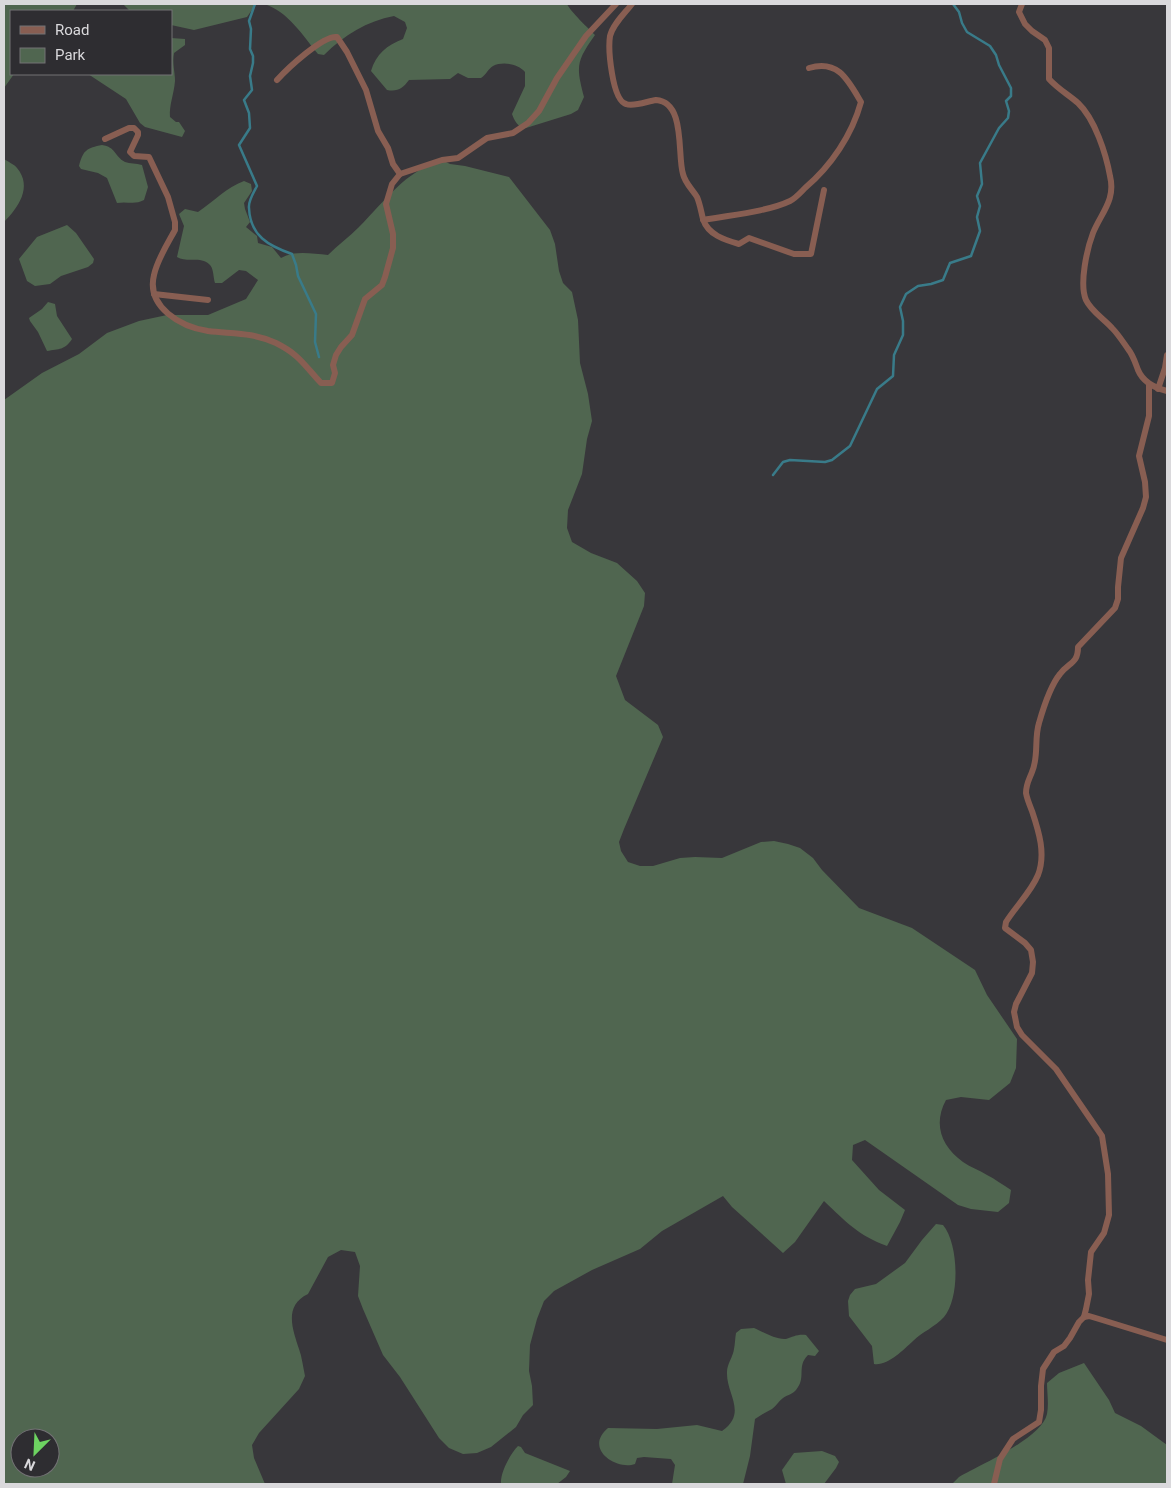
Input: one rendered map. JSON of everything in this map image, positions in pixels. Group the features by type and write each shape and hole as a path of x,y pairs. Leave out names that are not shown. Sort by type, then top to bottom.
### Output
{"street":[{"path":"106,139 129,128 134,128 138,135 130,152 134,156 149,157 168,197 175,222 175,230 154,274 152,287 155,299 164,310 176,321 207,331 249,334 275,343 300,358 321,383 332,383 335,373 333,365 336,356 352,335 365,299 382,284 385,277 393,248 393,234 386,204 392,184 400,174 442,160 458,158 487,138 512,133 528,123 539,111 557,78 586,36 616,4"},
{"path":"632,4 616,24 610,36 612,79 616,93 620,102 626,104 661,100 669,107 679,129 679,158 683,175 696,196 710,231 722,239 739,244 750,238 794,254 811,254 824,190"},
{"path":"1022,4 1019,12 1025,24 1045,40 1049,48 1049,79 1088,115 1094,126 1110,176 1112,187 1106,211 1093,232 1086,256 1083,278 1084,294 1090,306 1113,330 1132,354 1138,372 1149,384 1167,391"},
{"path":"277,80 311,49 333,36 337,37 347,52 366,90 378,131 388,148 393,164 400,174"},
{"path":"704,220 756,211 791,200 820,175 834,158 858,112 861,102 842,73 832,67 818,66 809,68"},
{"path":"154,294 208,300"},
{"path":"1158,389 1167,355"},
{"path":"1084,1317 1089,1294 1088,1280 1091,1252 1104,1233 1110,1215 1106,1151 1102,1136 1067,1084 1056,1069 1022,1035 1017,1027 1014,1012 1016,1004 1032,973 1033,962 1031,950 1005,928 1006,922 1038,875 1041,861 1042,848 1026,796 1026,783 1033,771 1036,756 1039,724 1060,674 1075,660 1078,655 1078,647 1115,608 1118,599 1121,558 1146,497 1145,482 1139,456 1149,416 1149,384"},
{"path":"994,1484 1000,1459 1013,1439 1039,1422 1042,1410 1041,1386 1043,1369 1046,1362 1054,1352 1064,1346 1078,1322 1084,1317 1089,1316 1167,1340"}],"green space":[{"path":"4,4 77,4 74,10 10,10 10,75 13,75 4,88"},
{"path":"123,4 256,4 247,17 194,30 172,25 172,10 129,10"},
{"path":"264,4 567,4 595,35 579,64 584,97 578,110 571,114 523,128 515,121 512,114 525,86 525,72 514,65 497,64 481,78 468,78 458,73 450,79 409,80 400,89 387,90 371,71 383,51 403,39 407,28 405,22 394,16 374,21 348,35 324,55 318,54 288,18 273,7"},
{"path":"172,38 185,39 185,45 174,53 175,81 170,113 170,117 179,122 185,131 182,137 145,127 140,123 126,99 90,75 172,75"},
{"path":"102,145 113,150 125,162 142,165 148,187 144,200 117,203 107,178 98,173 81,169 79,166 84,153 93,147"},
{"path":"4,159 13,164 22,175 24,190 18,204 4,222"},
{"path":"442,160 450,164 509,177 550,230 555,244 559,271 563,283 572,292 578,320 580,363 588,394 592,421 587,439 582,474 568,510 567,528 572,542 591,553 617,563 637,581 645,593 644,606 616,676 625,700 658,725 663,737 619,842 621,851 628,862 640,866 653,866 680,858 722,858 761,842 774,841 800,848 813,858 822,870 859,908 912,928 975,970 987,995 1017,1039 1016,1068 1010,1083 989,1100 961,1097 946,1100 940,1118 941,1134 955,1156 1011,1190 1009,1203 998,1212 971,1209 958,1205 865,1140 853,1145 852,1160 879,1190 905,1210 887,1246 860,1233 824,1201 795,1242 783,1253 732,1207 723,1196 662,1231 640,1249 592,1270 554,1291 544,1301 530,1345 529,1371 533,1405 523,1415 516,1427 491,1447 477,1453 463,1454 449,1448 439,1438 400,1377 383,1355 358,1296 360,1266 355,1252 341,1250 328,1257 308,1294 295,1305 292,1319 294,1334 305,1376 299,1389 259,1433 252,1445 254,1458 265,1484 4,1484 4,400 42,373 79,354 107,333 139,321 167,315 208,315 246,299 258,280 246,271 239,270 222,283 215,283 212,268 209,264 202,260 185,260 177,257 184,226 179,214 185,209 198,212 226,191 244,181 251,184 252,191 244,203 250,222 246,227 257,236 258,243 272,247 281,258 298,253 328,255 359,227 396,188 417,172"},
{"path":"67,225 76,233 94,259 93,263 88,267 61,276 50,284 35,286 27,281 19,259 37,237"},
{"path":"48,302 55,304 57,316 72,339 64,347 47,351 29,318"},
{"path":"936,1224 943,1225 952,1245 955,1258 955,1285 949,1309 940,1321 895,1357 885,1363 874,1364 872,1346 849,1316 848,1301 850,1295 855,1289 876,1284 905,1263"},
{"path":"754,1328 782,1339 806,1335 819,1351 815,1356 808,1355 804,1359 801,1381 795,1391 783,1398 772,1409 755,1419 750,1456 743,1484 672,1484 675,1465 671,1459 644,1457 637,1458 635,1464 628,1465 612,1461 605,1456 599,1443 601,1436 608,1428 657,1429 697,1425 722,1431 730,1424 735,1410 727,1372 736,1333 741,1329"},
{"path":"1084,1363 1109,1400 1115,1413 1141,1426 1167,1445 1167,1484 952,1484 959,1477 1009,1450 1034,1432 1043,1423 1047,1414 1047,1383 1059,1373"},
{"path":"518,1446 525,1453 570,1471 557,1484 501,1484 506,1464"},
{"path":"822,1451 835,1456 839,1462 824,1484 786,1484 782,1470 794,1453"}],"waterway":[{"path":"255,4 249,21 251,29 250,49 253,56 250,76 252,90 244,100 249,113 250,128 239,145 257,186 249,202 250,218 262,239 292,254 298,276 316,314 315,342 319,357"},
{"path":"773,475 783,462 790,460 825,462 832,460 850,446 877,389 893,376 894,355 903,335 900,307 906,294 918,286 943,280 950,263 971,256 980,231 977,217 980,206 977,196 982,184 980,163 999,128 1008,118 1009,111 1006,101 1011,96 1011,88 990,46 967,32 959,12 953,4"}]}
